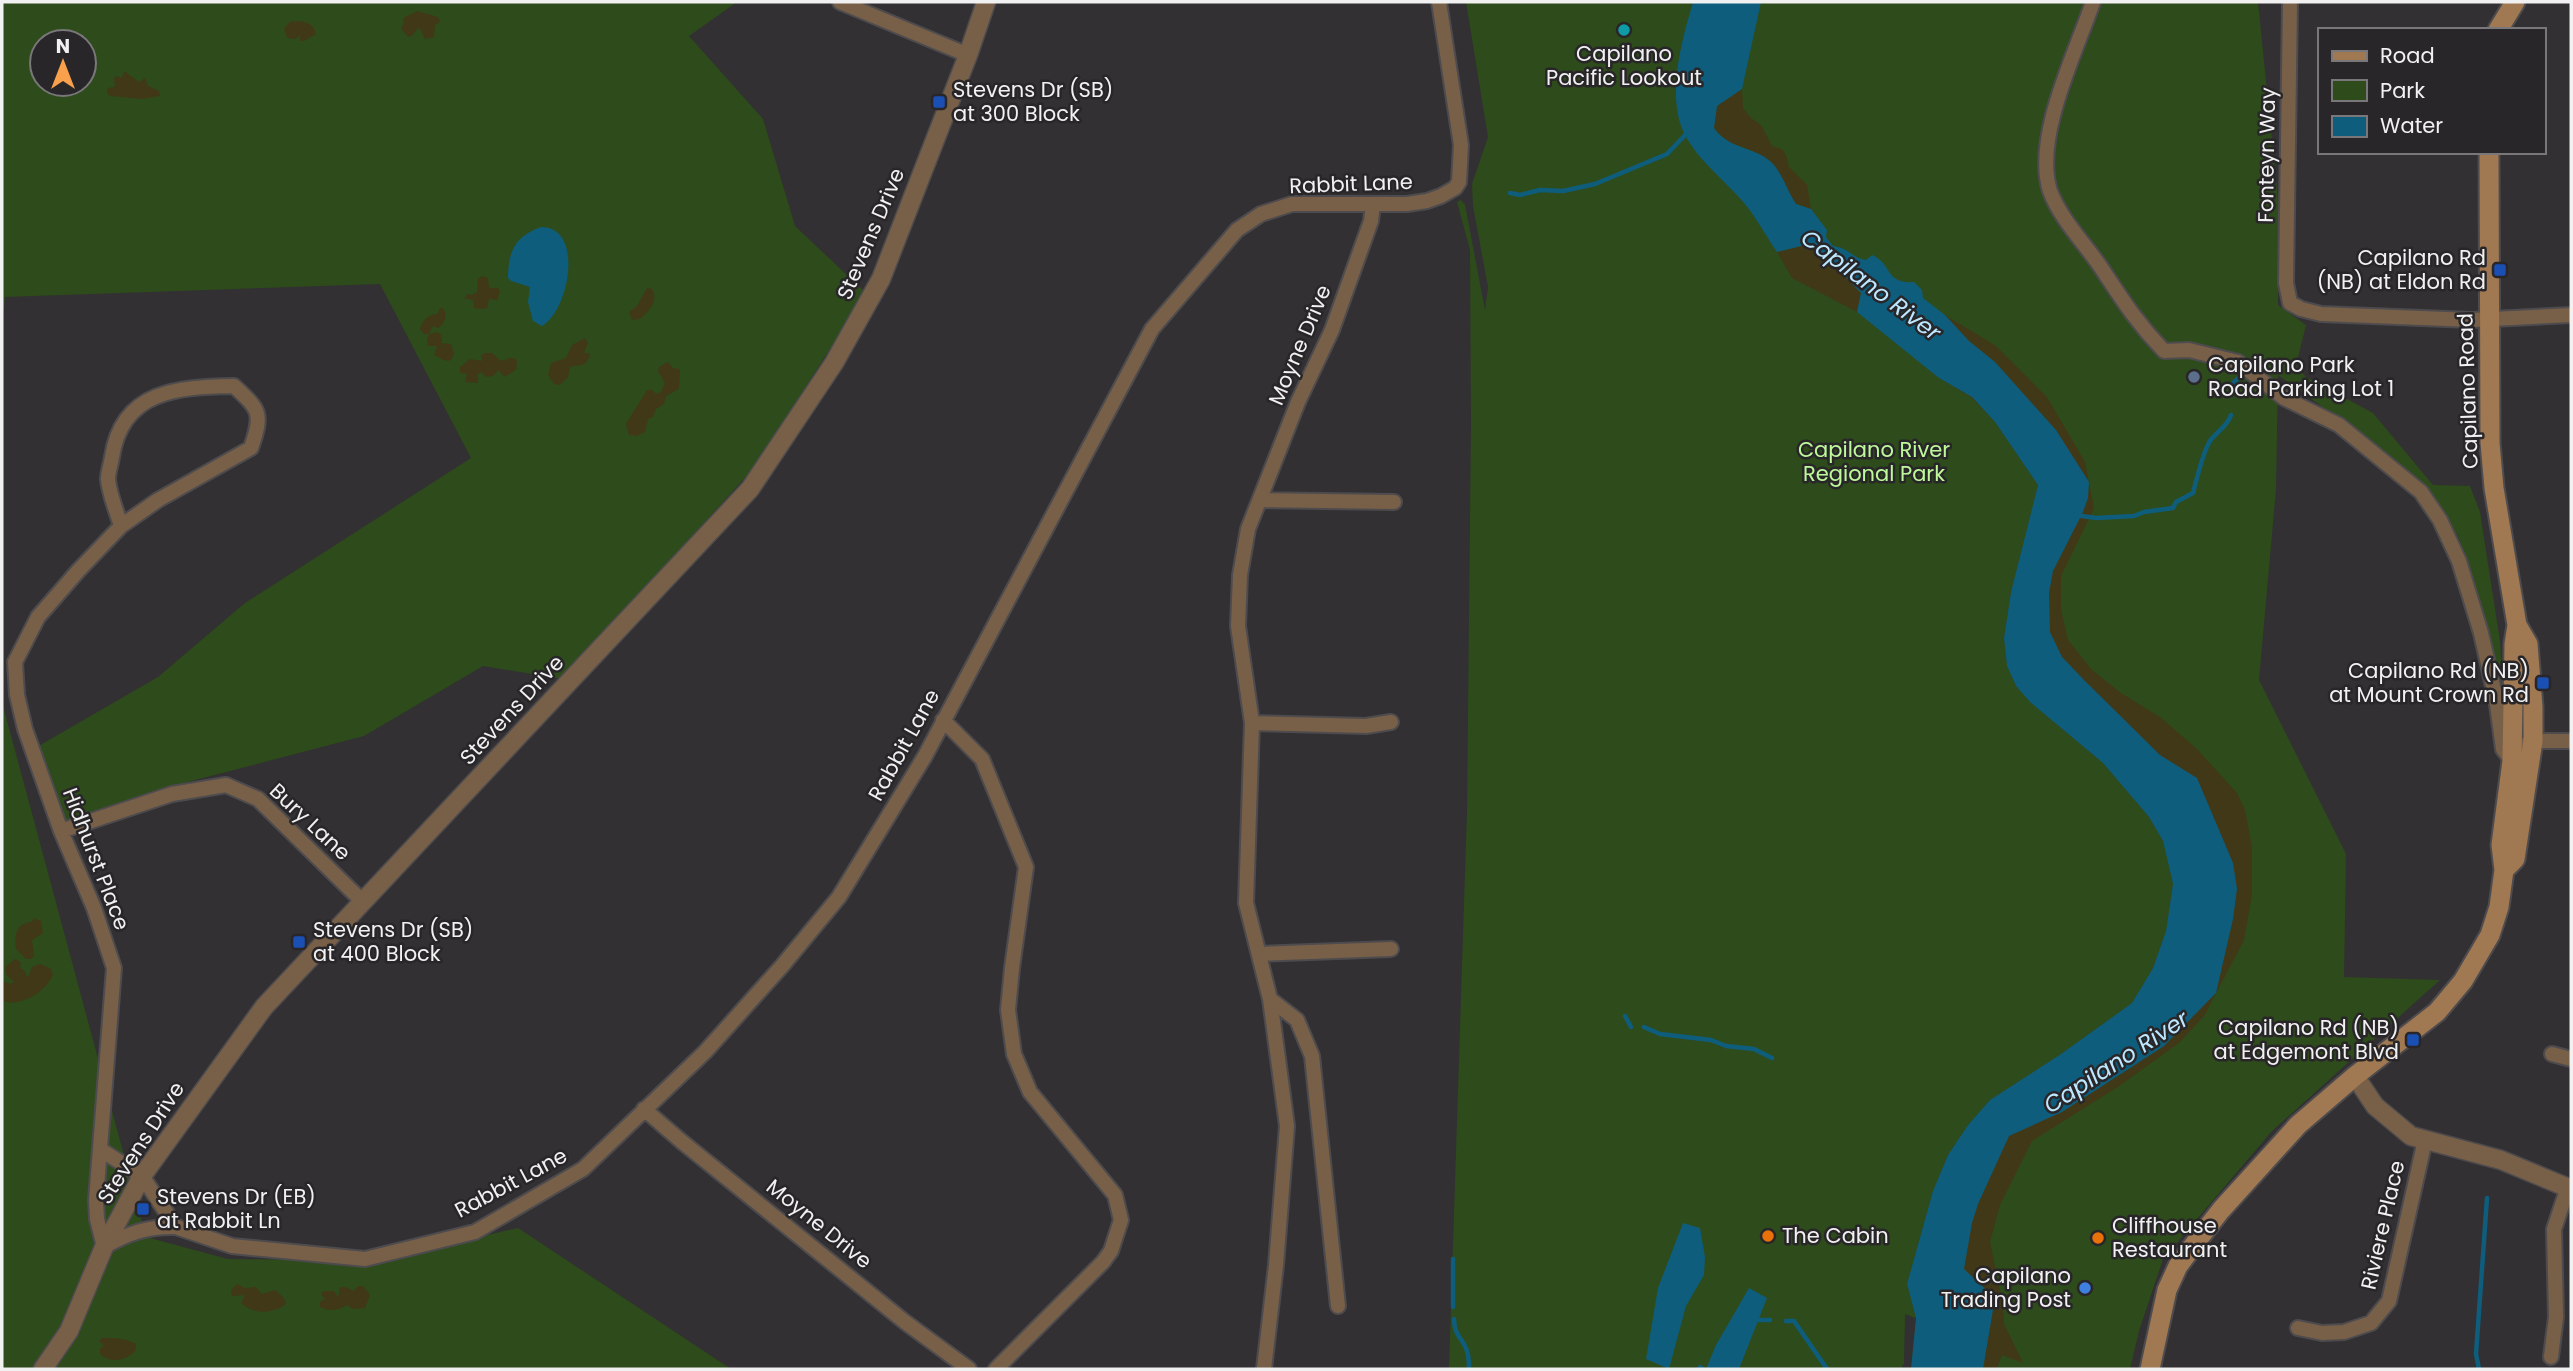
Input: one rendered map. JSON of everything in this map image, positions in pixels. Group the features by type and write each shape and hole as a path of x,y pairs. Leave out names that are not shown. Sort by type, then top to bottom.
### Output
{"main road":[{"path":"2499,28 2515,2"},
{"name":"Capilano Road","path":"2150,1369 2167,1290 2178,1266 2221,1210 2298,1125 2437,1012 2463,981 2490,935 2499,907 2504,870 2501,845 2512,761 2514,644 2517,625 2494,488 2490,443 2489,154"},
{"name":"Capilano Road","path":"2504,870 2515,859 2533,741 2528,645 2517,625"},
{"path":"2515,680 2526,707 2525,728 2533,741"},
{"path":"2512,761 2518,782 2513,819 2518,835"}],"street":[{"path":"840,2 968,55"},
{"name":"Stevens Drive","path":"43,1369 69,1331 104,1247 142,1176 264,1007 750,489 834,363 881,279 986,2"},
{"name":"Rabbit Lane","path":"176,1227 232,1246 365,1259 475,1232 583,1169 705,1052 839,897 925,756 1152,329 1237,230 1261,214 1292,204 1407,204 1427,201 1455,188 1459,182 1461,145 1439,2"},
{"path":"2094,2 2057,101 2046,146 2048,182 2058,206 2138,325 2164,351 2189,350 2238,362 2284,398 2339,425 2421,492 2440,520 2459,561 2481,633 2497,704 2503,749 2512,761 2523,746 2533,741 2571,741"},
{"name":"Fonteyn Way","path":"2290,2 2288,297 2294,306 2320,314 2488,319"},
{"name":"Moyne Drive","path":"1264,1369 1276,1265 1287,1126 1270,999 1247,903 1252,723 1240,648 1238,595 1248,529 1298,402 1332,330 1370,221 1373,204"},
{"path":"2488,319 2571,315"},
{"name":"Hidhurst Place","path":"104,1247 97,1219 96,1200 114,968 94,908 61,831 25,729 17,695 15,662 38,617 121,526 158,500 251,448 259,425 255,405 234,386 194,387 153,397 127,417 115,436 108,480 121,526"},
{"path":"1260,500 1394,502"},
{"path":"943,720 982,759 1026,867 1008,1010 1014,1054 1030,1092 1115,1195 1121,1220 1111,1251 1103,1262 996,1369"},
{"path":"1252,723 1366,726 1391,722"},
{"name":"Bury Lane","path":"61,831 172,794 226,785 258,799 363,902"},
{"path":"1259,954 1391,948"},
{"path":"1270,999 1297,1020 1312,1056 1338,1306"},
{"path":"2552,1054 2571,1059"},
{"path":"2355,1076 2375,1107 2412,1136 2501,1160 2569,1188 2554,1229 2556,1317 2552,1357"},
{"name":"Moyne Drive","path":"644,1109 905,1322 969,1369"},
{"name":"Riviere Place","path":"2298,1328 2322,1333 2344,1332 2371,1322 2389,1301 2425,1140"},
{"path":"101,1150 142,1176 176,1227"},
{"path":"104,1247 137,1231 158,1226 176,1227"}],"green space":[{"path":"2,2 737,2 689,36 763,119 795,226 866,293 752,470 562,679 483,666 364,736 153,791 65,825 30,751 158,677 245,603 471,458 380,284 5,297 2,324"},
{"name":"Capilano River Regional Park","path":"1466,2 2258,2 2279,210 2278,305 2306,325 2296,366 2306,377 2373,413 2433,485 2470,486 2480,512 2500,641 2504,712 2469,567 2458,536 2445,516 2346,424 2278,375 2276,489 2259,680 2346,854 2344,977 2440,980 2272,1131 2163,1259 2139,1331 2130,1369 1996,1369 2002,1354 1905,1314 1904,1363 1901,1369 1449,1369 1467,811 1471,423 1470,250 1457,202 1461,200 1465,205 1485,310 1488,287 1473,206 1472,184 1488,137"},
{"path":"2,702 146,1237 228,1259 376,1261 518,1228 731,1369 2,1369"}],"sand":[{"path":"417,11 438,17 440,22 435,25 434,37 425,39 418,28 408,37 401,28 403,18"},
{"path":"290,22 306,23 313,27 316,34 304,41 300,41 300,35 295,39 287,38 284,28"},
{"path":"124,71 139,82 145,78 148,86 159,91 160,96 142,99 110,96 107,88 115,87 114,78 122,78"},
{"path":"1742,89 1743,108 1761,125 1772,146 1782,149 1789,167 1807,185 1811,209 1796,204 1759,154 1722,139 1714,128 1717,106"},
{"path":"1805,245 1825,256 1861,293 1857,312 1792,278 1777,252"},
{"path":"482,276 488,278 489,288 498,288 500,292 497,300 489,299 487,308 482,309 474,308 473,300 464,298 477,292 478,279"},
{"path":"647,288 652,289 654,294 652,306 640,319 632,320 629,312 637,306"},
{"path":"443,308 444,322 438,328 433,326 429,334 424,334 420,329 423,323"},
{"path":"1945,315 1996,346 2047,397 2085,462 2094,508 2061,576 2061,610 2068,640 2092,670 2121,693 2160,717 2197,749 2237,793 2245,810 2252,847 2252,895 2244,940 2204,1016 2179,1043 2119,1086 2032,1141 2000,1205 1990,1242 2003,1304 2004,1324 2023,1363 2002,1355 1996,1369 1911,1369 1916,1318 1907,1284 1933,1191 1948,1155 1968,1125 1990,1100 2132,1003 2153,968 2166,931 2173,884 2163,841 2149,817 2103,763 2030,702 2016,686 2007,666 2004,638 2011,592 2038,485 1995,422 1971,397 1939,378"},
{"path":"437,332 441,334 442,343 451,344 454,354 451,360 434,355 437,346 428,346 429,334"},
{"path":"585,338 588,343 584,353 590,355 587,362 570,367 568,377 560,385 554,384 548,375 551,363 566,358 572,345"},
{"path":"492,353 501,361 513,358 517,361 516,370 504,377 499,370 493,376 486,377 481,372 478,374 478,383 465,382 467,374 460,373 460,367 470,359 482,361 481,355"},
{"path":"668,362 673,368 680,369 679,389 666,396 664,404 648,419 645,432 637,436 629,435 626,424 647,390 656,394 661,392 665,383 658,371 659,367"},
{"path":"34,918 41,921 43,933 32,940 34,956 26,959 16,949 15,940 19,927 32,922"},
{"path":"15,959 21,962 20,968 25,971 26,976 32,967 41,964 51,969 53,975 44,988 32,997 17,1002 2,1001 2,981 10,984 14,982 6,974 5,967"},
{"path":"237,1284 245,1288 256,1287 262,1294 275,1290 284,1298 286,1304 269,1311 252,1310 241,1303 245,1295 232,1296 231,1290"},
{"path":"358,1286 363,1286 370,1295 365,1308 353,1309 347,1305 330,1310 320,1307 320,1302 325,1299 321,1295 323,1291 334,1291 338,1298 340,1287 354,1291"},
{"path":"102,1338 128,1341 136,1344 136,1350 123,1359 109,1359 100,1354 100,1348 104,1346 99,1341"}],"water":[{"name":"Capilano River","path":"1693,2 1761,2 1742,89 1717,106 1714,128 1728,141 1760,154 1774,165 1796,204 1811,209 1827,230 1826,237 1833,246 1861,259 1866,260 1872,255 1883,263 1893,277 1904,282 1914,282 1922,290 1923,298 1995,362 2056,430 2089,482 2088,498 2083,512 2053,571 2049,593 2050,632 2062,657 2084,680 2160,755 2197,778 2233,863 2237,889 2216,993 2164,1046 2062,1112 2009,1136 1978,1204 1964,1269 1995,1298 1983,1369 1911,1369 1916,1318 1907,1284 1933,1191 1948,1155 1968,1125 1990,1100 2132,1003 2153,968 2166,931 2173,884 2163,841 2149,817 2103,763 2030,702 2016,686 2007,666 2004,638 2011,592 2038,485 1995,422 1972,397 1939,378 1857,312 1861,293 1825,256 1805,245 1777,252 1748,208 1690,143 1679,118 1676,85 1681,50"},
{"path":"541,227 555,231 564,240 568,254 565,288 552,317 542,326 533,321 528,302 530,287 508,278 515,245 525,235"},
{"path":"1683,1223 1700,1228 1705,1257 1704,1275 1686,1306 1669,1369 1646,1359 1658,1288"},
{"path":"1749,1288 1767,1298 1739,1369 1706,1369 1716,1345"}],"waterway":[{"path":"1510,193 1520,195 1540,190 1563,191 1595,184 1667,154 1688,132"},
{"path":"2252,364 2258,358"},
{"path":"2230,396 2233,383 2242,375"},
{"path":"2075,515 2096,518 2134,516 2173,508 2176,502 2193,493 2208,445 2231,415"},
{"path":"1625,1016 1631,1027"},
{"path":"1644,1027 1660,1034 1711,1040 1726,1046 1754,1049 1772,1058"},
{"path":"2479,1369 2476,1354 2487,1198"},
{"path":"1453,1259 1453,1307"},
{"path":"1454,1319 1455,1329 1467,1351 1469,1369"},
{"path":"1759,1320 1770,1320"},
{"path":"1786,1321 1794,1321 1827,1369"}],"place":[{"name":"Capilano Pacific Lookout","path":"1624,30"},
{"name":"Stevens Dr (SB) at 300 Block","path":"939,102"},
{"name":"Capilano Rd (NB) at Eldon Rd","path":"2500,270"},
{"name":"Capilano Park Road Parking Lot 1","path":"2194,377"},
{"name":"Capilano Rd (NB) at Mount Crown Rd","path":"2543,683"},
{"name":"Stevens Dr (SB) at 400 Block","path":"299,942"},
{"name":"Capilano Rd (NB) at Edgemont Blvd","path":"2413,1040"},
{"name":"Stevens Dr (EB) at Rabbit Ln","path":"143,1209"},
{"name":"The Cabin","path":"1768,1236"},
{"name":"Cliffhouse Restaurant","path":"2098,1238"},
{"name":"Capilano Trading Post","path":"2085,1288"}]}
